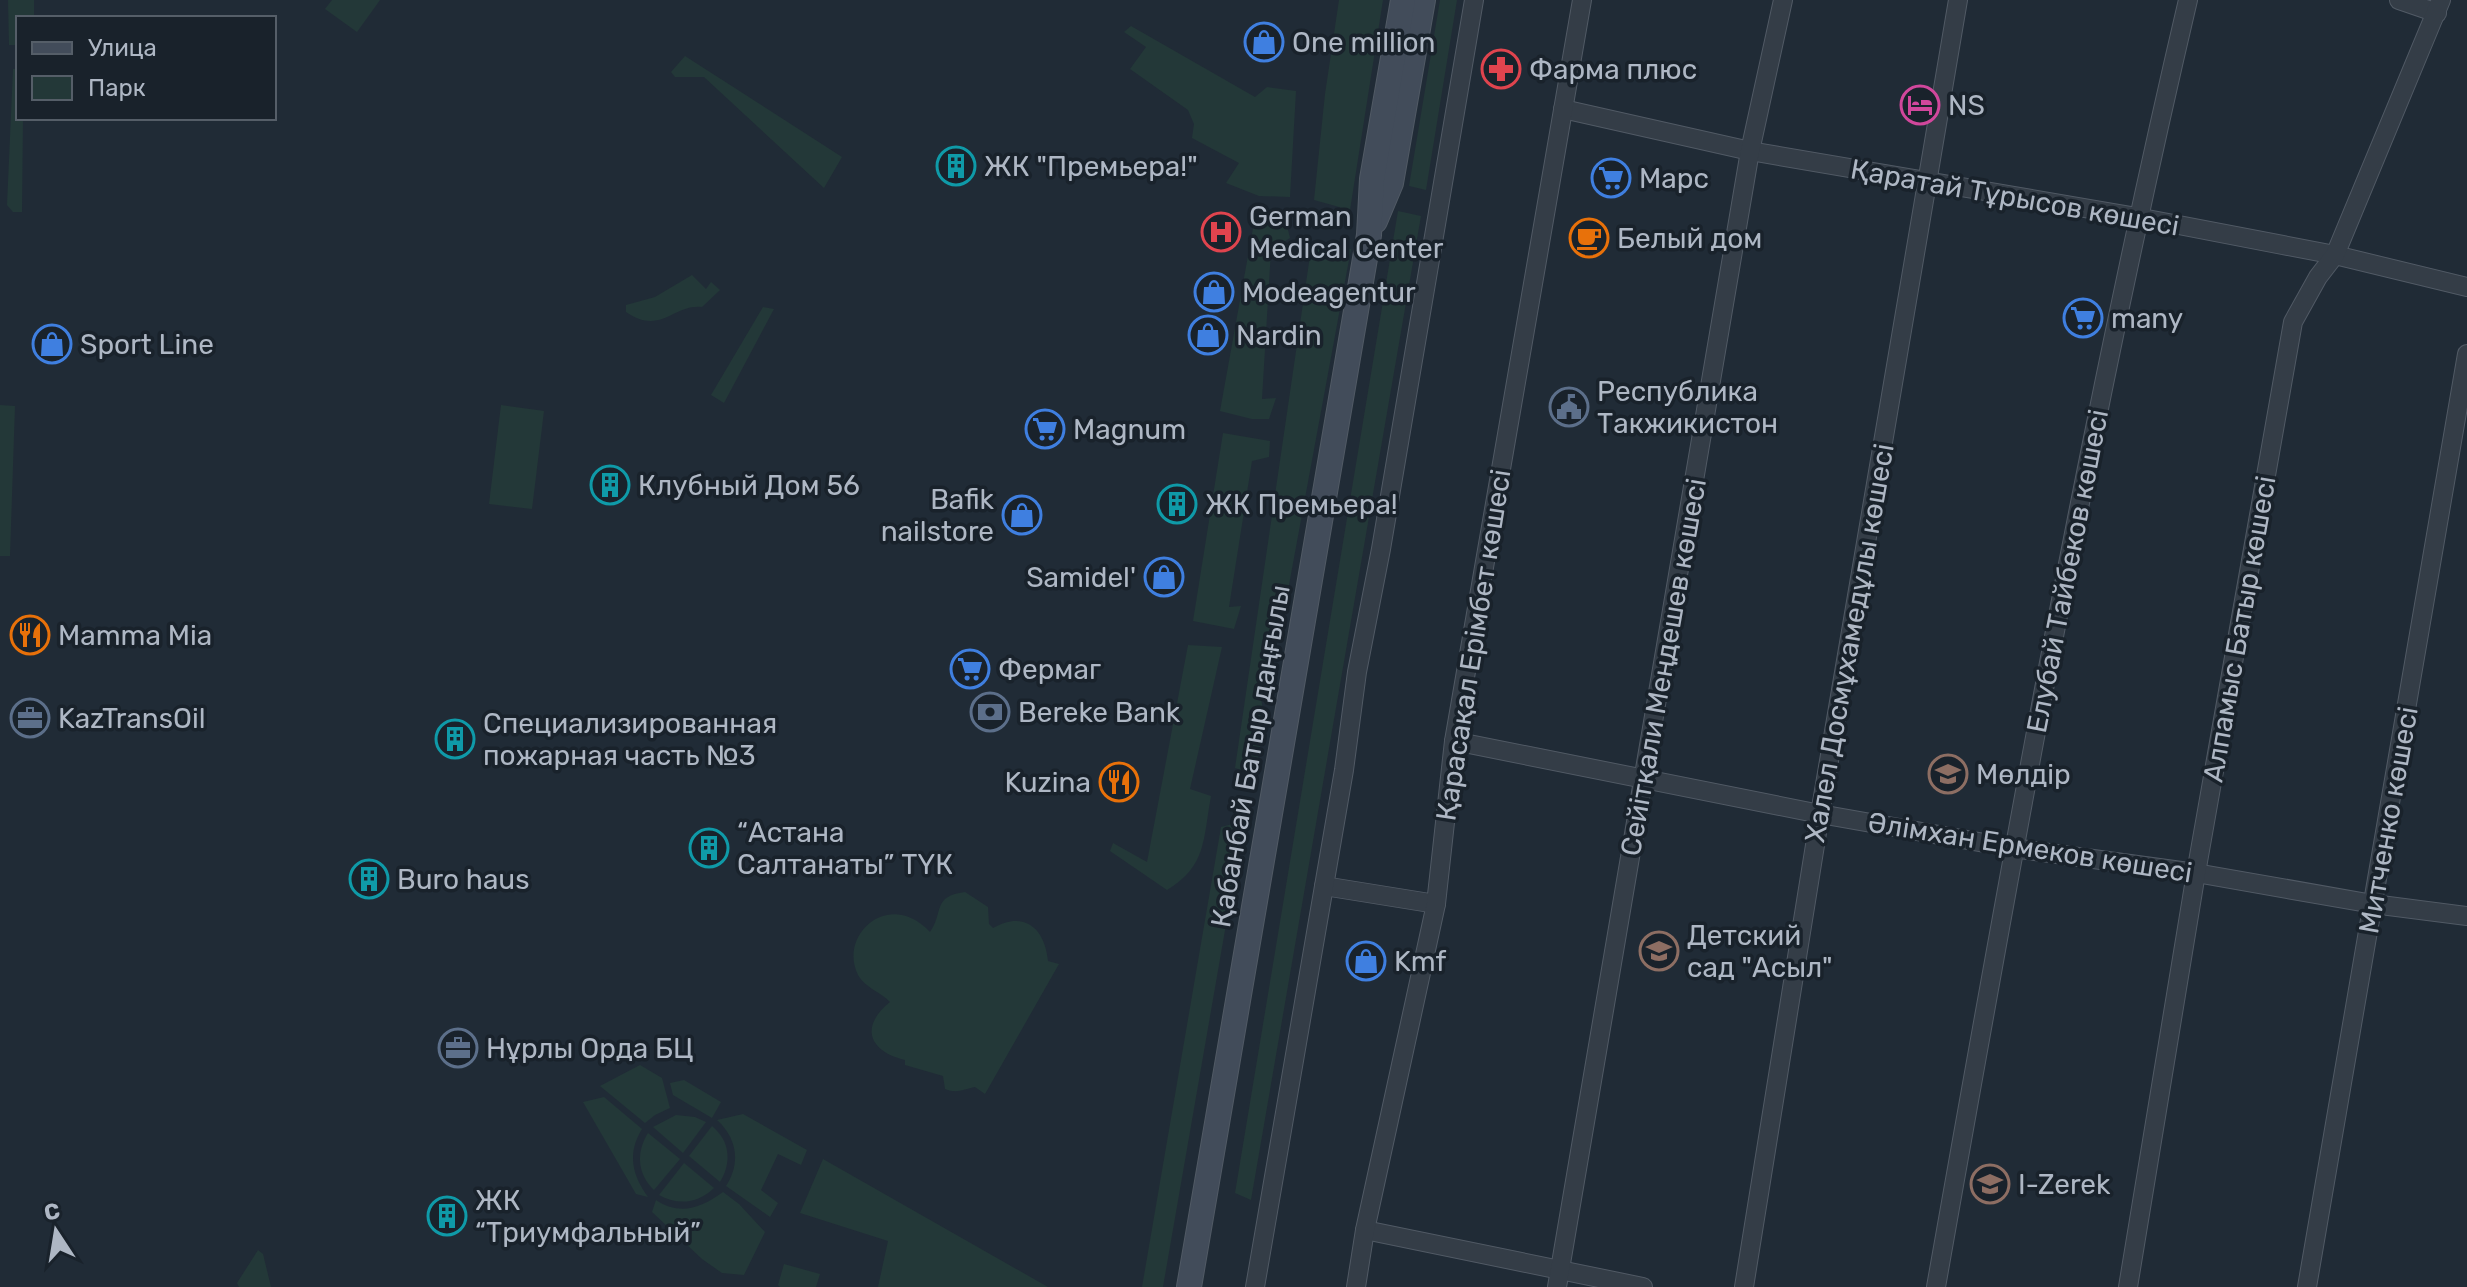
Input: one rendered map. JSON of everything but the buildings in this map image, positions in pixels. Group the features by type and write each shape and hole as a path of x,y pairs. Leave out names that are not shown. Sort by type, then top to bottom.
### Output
{"main road":[{"name":"Қабанбай Батыр даңғылы","path":"1189,1287 1369,235 1372,179 1403,0"},
{"name":"Қабанбай Батыр даңғылы","path":"1369,235 1391,183 1423,0"}],"street":[{"path":"1255,1287 1324,886 1357,672 1381,549 1474,0"},
{"name":"Қарасақал Ерімбет көшесі","path":"1356,1287 1365,1230 1436,904 1454,741 1582,0"},
{"name":"Сейітқали Меңдешев көшесі","path":"1558,1279 1750,151 1783,0"},
{"name":"Халел Досмұхамедұлы көшесі","path":"1744,1287 1820,814 1958,0"},
{"name":"Елубай Тайбеков көшесі","path":"1936,1287 2013,848 2137,217 2188,0"},
{"path":"2399,0 2439,6"},
{"name":"Алпамыс Батыр көшесі","path":"2128,1287 2196,873 2293,322 2318,277 2335,255 2439,6"},
{"name":"Қаратай Тұрысов көшесі","path":"1563,109 1750,151 2137,217 2335,255 2467,287"},
{"name":"Митченко көшесі","path":"2307,1287 2467,354"},
{"name":"Әлімхан Ермеков көшесі","path":"1454,741 1820,814 2013,848 2467,916"},
{"path":"1324,886 1436,904"},
{"path":"1365,1230 1558,1279 1643,1287"}],"green space":[{"path":"8,0 34,0 34,16 16,16 16,45 9,45"},
{"path":"332,0 380,0 357,32 325,9"},
{"path":"1339,0 1383,0 1350,210 1314,200"},
{"path":"1440,0 1457,0 1426,190 1409,186"},
{"path":"1131,26 1255,97 1267,87 1296,91 1290,197 1259,196 1226,183 1239,163 1192,138 1194,124 1188,110 1130,69 1146,47 1124,32"},
{"path":"685,56 842,157 824,188 704,77 675,77 671,72"},
{"path":"13,69 16,69 16,120 23,120 22,212 13,212 7,205"},
{"path":"1398,211 1421,216 1251,1200 1235,1193"},
{"path":"1255,217 1287,226 1290,238 1271,250 1262,399 1276,398 1269,419 1252,419 1220,411"},
{"path":"1312,242 1351,249 1284,612 1275,628 1261,699 1265,720 1255,774 1235,768"},
{"path":"692,275 706,289 711,282 720,290 702,307 692,307 649,321 626,312 626,305 655,297"},
{"path":"763,307 774,309 724,403 711,395"},
{"path":"0,405 15,406 10,556 0,556"},
{"path":"501,405 544,411 532,509 489,504"},
{"path":"1223,433 1270,441 1269,457 1252,461 1229,607 1241,606 1234,629 1193,621"},
{"path":"1188,645 1222,647 1190,789 1211,796 1204,838 1196,861 1180,881 1167,890 1110,851 1113,843 1147,862"},
{"path":"1244,821 1163,1287 1142,1287 1221,827"},
{"path":"965,892 988,907 989,924 993,928 1014,921 1031,925 1042,939 1048,961 1059,964 985,1094 975,1087 957,1091 945,1089 943,1076 905,1065 905,1060 883,1051 876,1044 872,1037 874,1020 890,1002 861,979 854,960 855,945 861,932 871,922 884,916 899,915 914,920 930,932 943,901"},
{"path":"640,1065 662,1078 670,1108 645,1123 600,1086"},
{"path":"684,1080 721,1102 712,1118 673,1095 670,1083"},
{"path":"604,1097 642,1129 634,1147 633,1164 648,1197 636,1194 583,1102"},
{"path":"743,1114 807,1150 801,1165 778,1154 761,1190 778,1203 770,1217 726,1186 734,1169 735,1151 729,1135 717,1120"},
{"path":"676,1115 706,1122 683,1153 653,1127"},
{"path":"712,1126 723,1138 727,1152 726,1167 720,1182 689,1156"},
{"path":"648,1133 680,1159 654,1190 644,1177 640,1163 641,1148"},
{"path":"823,1159 1048,1287 878,1287 888,1241 800,1213"},
{"path":"684,1163 714,1188 695,1200 681,1202 659,1195"},
{"path":"723,1192 765,1232 744,1275 722,1273 702,1259 652,1212 656,1200 682,1209 698,1206"},
{"path":"258,1250 263,1254 271,1287 239,1287 237,1283"},
{"path":"784,1264 820,1274 816,1287 780,1287"}],"place":[{"name":"One million","path":"1264,42"},
{"name":"Фарма плюс","path":"1501,69"},
{"name":"NS","path":"1920,105"},
{"name":"ЖК \"Премьера!\"","path":"956,166"},
{"name":"Марс","path":"1611,178"},
{"name":"German Medical Center","path":"1221,232"},
{"name":"Белый дом","path":"1589,238"},
{"name":"Modeagentur","path":"1214,292"},
{"name":"many","path":"2083,318"},
{"name":"Nardin","path":"1208,335"},
{"name":"Sport Line","path":"52,344"},
{"name":"Республика Такжикистон","path":"1569,407"},
{"name":"Magnum","path":"1045,429"},
{"name":"Клубный Дом 56","path":"610,485"},
{"name":"ЖК Премьера!","path":"1177,504"},
{"name":"Bafik nailstore","path":"1022,515"},
{"name":"Samidel'","path":"1164,577"},
{"name":"Mamma Mia","path":"30,635"},
{"name":"Фермаг","path":"970,669"},
{"name":"Bereke Bank","path":"990,712"},
{"name":"KazTransOil","path":"30,718"},
{"name":"Специализированная пожарная часть №3","path":"455,739"},
{"name":"Мөлдір","path":"1948,774"},
{"name":"Kuzina","path":"1119,782"},
{"name":"“Астана Салтанаты” ТҮК","path":"709,848"},
{"name":"Buro haus","path":"369,879"},
{"name":"Детский сад \"Асыл\"","path":"1659,951"},
{"name":"Kmf","path":"1366,961"},
{"name":"Нұрлы Орда БЦ","path":"458,1048"},
{"name":"I-Zerek","path":"1990,1184"},
{"name":"ЖК “Триумфальный”","path":"447,1216"}]}
